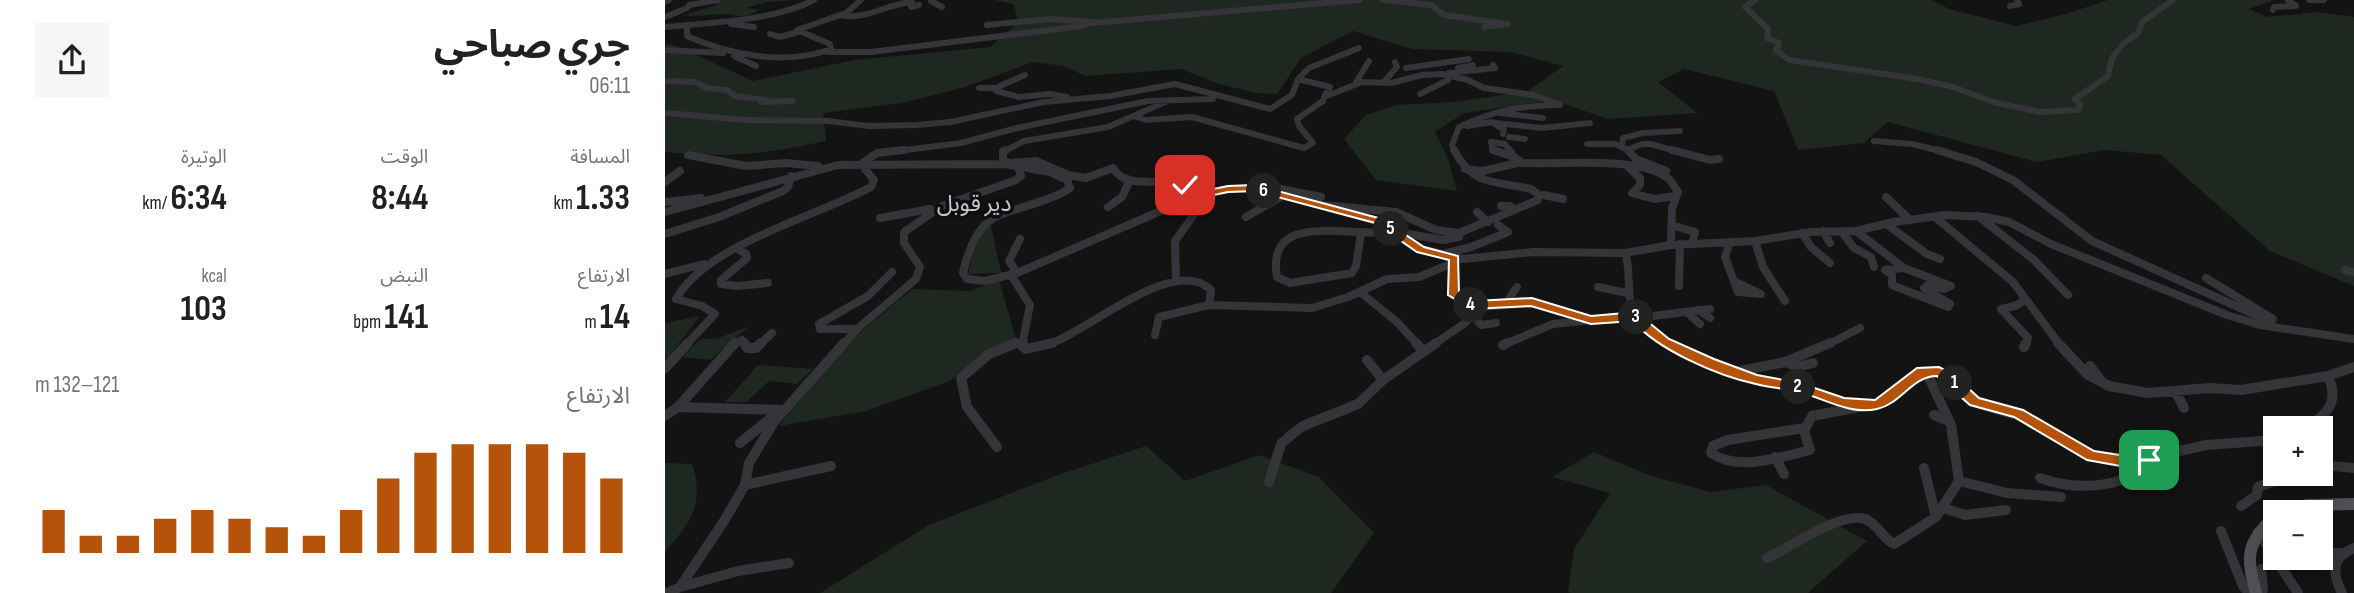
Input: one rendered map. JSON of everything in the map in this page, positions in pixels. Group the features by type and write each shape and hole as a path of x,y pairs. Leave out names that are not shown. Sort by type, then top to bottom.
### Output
{"main road":[{"path":"2333,504 2354,504"},
{"path":"2258,593 2248,560 2250,546 2263,527"}],"street":[{"path":"695,0 681,5 718,0"},
{"path":"665,27 715,23 769,11 782,12 814,0"},
{"path":"798,32 800,28 839,15 861,0"},
{"path":"839,15 852,22 894,5 910,2 911,7 933,0 942,6"},
{"path":"740,56 871,52 1092,23 1360,0"},
{"path":"1383,0 1431,5 1444,15 1509,24 1484,27"},
{"path":"1755,0 1745,7 1769,29 1767,38 1779,43 1776,50 1789,60 1918,79 2040,113 2078,110 2080,105 2075,99 2108,76 2112,58 2123,44 2138,33 2141,22 2173,0"},
{"path":"2010,6 2019,4 2017,0"},
{"path":"2271,9 2296,6 2288,0"},
{"path":"2309,0 2324,0"},
{"path":"665,17 689,5"},
{"path":"883,16 894,5"},
{"path":"987,25 1049,19 1090,20 1092,23"},
{"path":"715,23 754,27"},
{"path":"687,26 686,33 692,38 740,56 756,66"},
{"path":"770,34 780,37 798,32 830,44 832,47 827,52"},
{"path":"843,163 855,156 961,143 1124,105 1172,99 1212,99 1260,114 1292,95 1298,79 1309,68 1359,48"},
{"path":"665,50 727,53 767,60"},
{"path":"1337,58 1349,51"},
{"path":"1355,84 1369,61"},
{"path":"1298,79 1330,87 1324,97 1355,84 1390,83 1471,62 1407,68"},
{"path":"1390,83 1396,64 1412,72 1406,79"},
{"path":"1420,94 1445,78 1495,68 1493,65"},
{"path":"1368,82 1372,74"},
{"path":"979,88 997,88 1025,75"},
{"path":"1422,75 1468,80 1484,89 1534,95 1560,106 1524,106 1494,111 1458,128 1452,145 1463,168 1481,180 1531,189 1541,195 1563,200"},
{"path":"1445,78 1452,86"},
{"path":"665,80 695,82 704,87 727,90 739,97 763,102 793,101"},
{"path":"1136,90 1160,81"},
{"path":"665,113 746,120 828,121 869,126 937,123 989,116 1044,102 1180,85 1230,101 1270,109"},
{"path":"997,88 996,91 1019,97 1050,94 1088,97 1103,92"},
{"path":"739,97 766,100"},
{"path":"880,218 939,207 1016,180 1021,176 1003,160 1003,151 1024,141 1108,127 1114,120 1136,117 1172,99"},
{"path":"1136,117 1146,120 1192,117 1304,148 1313,143 1299,126 1297,119 1322,102"},
{"path":"1494,111 1543,118"},
{"path":"1458,128 1482,122 1553,131 1590,123"},
{"path":"1496,123 1504,130 1504,137 1518,160"},
{"path":"1007,131 1032,131"},
{"path":"1672,181 1671,174 1651,163 1636,159 1625,148 1623,138 1643,133 1680,131"},
{"path":"1518,160 1493,150 1490,144 1504,137 1525,139"},
{"path":"1874,141 1891,141 1948,154 1980,165 2027,189 2068,226 2092,241 2284,328"},
{"path":"1587,144 1625,148 1646,144 1684,148 1710,160 1719,159"},
{"path":"864,162 877,153"},
{"path":"688,155 746,166 786,163 823,167"},
{"path":"1011,165 1040,160 1067,174 1085,178 1113,168 1118,176 1127,179 1180,183 1190,187 1195,196 1197,213 1175,241 1176,281"},
{"path":"1463,168 1483,171 1518,160 1569,160 1624,165 1652,171 1672,181 1677,187 1671,226 1679,286"},
{"path":"665,368 715,314 702,306 677,299 685,282 714,261 762,236 871,187 874,180 865,169 864,162"},
{"path":"665,212 843,163 964,162 1011,165 1057,174 1070,185 1057,196 987,219 975,230 964,266 965,278 977,282 1014,274 1195,196 1252,187 1254,184 1320,201 1379,221 1421,249 1454,260 1546,252 1610,257 1675,245 1770,242 1822,230 1856,231 1910,220 1978,216 2009,222 2051,244 2132,275 2194,303 2244,320 2352,338"},
{"path":"1624,165 1640,178 1640,185 1632,193 1654,200 1676,196"},
{"path":"665,181 680,171"},
{"path":"1990,173 2027,189"},
{"path":"665,234 719,217 787,189 791,176"},
{"path":"1108,207 1122,197 1129,182 1127,179"},
{"path":"1252,187 1282,196 1401,213 1426,227 1444,232 1463,232 1488,222 1507,210 1538,204 1541,195"},
{"path":"665,202 737,192"},
{"path":"1246,217 1282,196"},
{"path":"1886,197 1910,220"},
{"path":"680,587 745,485 749,463 783,410 857,329 909,288 916,279 919,266 902,236 916,221 939,207"},
{"path":"1477,212 1488,222"},
{"path":"1978,216 2041,264 2068,295"},
{"path":"1935,217 1993,264 2025,300 2054,339 2087,374 2102,383 2136,391 2256,389 2328,376 2354,367"},
{"path":"1886,224 1927,254 1940,259"},
{"path":"1438,254 1471,247 1508,232 1498,225"},
{"path":"1671,226 1695,232 1692,244"},
{"path":"1822,230 1830,243"},
{"path":"1856,231 1904,268 1951,286 1944,289 1928,285 1924,288 1945,299 1950,304 1948,307 1894,286 1892,275 1885,270 1904,268"},
{"path":"1361,234 1356,266 1352,272 1309,286 1290,286 1277,277 1276,257 1285,239 1303,232 1361,234 1382,235 1394,232 1443,240 1459,237"},
{"path":"1842,232 1854,248 1871,257 1874,267"},
{"path":"1802,233 1811,247 1830,263"},
{"path":"1020,239 1009,261 1030,305 1026,320 1028,333 1022,346 1026,349 1048,351 1145,293 1176,281 1195,281 1207,285 1211,290 1209,304"},
{"path":"1755,241 1763,267 1785,301"},
{"path":"1543,242 1540,245 1546,252"},
{"path":"1730,243 1725,257 1734,281"},
{"path":"738,249 746,254 747,258 721,280 721,284 737,286 768,282"},
{"path":"1625,253 1627,293 1636,317 1650,332 1664,342 1755,380 1809,390 1843,405 1864,406 1883,401 1917,374 1926,371 1939,372 1975,402 2018,414 2092,456 2126,461 2149,460 2208,445 2263,441"},
{"path":"1515,254 1517,258 1526,258"},
{"path":"1154,335 1159,317 1209,304 1255,304 1301,309 1337,302 1389,274 1419,277 1454,260"},
{"path":"1454,260 1453,295 1472,310 1481,325 1496,323"},
{"path":"665,274 714,261"},
{"path":"857,329 828,331 820,328 819,324 877,292 886,284 892,272"},
{"path":"2132,275 2147,288"},
{"path":"2206,278 2284,328"},
{"path":"1505,306 1517,287"},
{"path":"1598,287 1627,293"},
{"path":"1360,292 1397,321 1423,351"},
{"path":"2024,347 2028,338 2001,309 2015,306 2025,300"},
{"path":"2209,302 2244,320"},
{"path":"1472,310 1538,303 1591,320"},
{"path":"1269,482 1281,444 1291,435 1303,426 1351,408 1383,380 1465,323 1472,310"},
{"path":"1503,345 1537,327 1558,323 1698,310 1710,313"},
{"path":"1687,312 1700,324"},
{"path":"1731,368 1789,363 1860,328"},
{"path":"665,416 678,407 732,345 742,340 747,348 756,348 772,333"},
{"path":"997,447 964,407 960,395 961,378 986,355 1006,345 1024,342"},
{"path":"1367,360 1383,380"},
{"path":"1789,363 1797,368 1813,363"},
{"path":"2090,366 2101,377 2102,383"},
{"path":"2311,379 2319,369"},
{"path":"1767,558 1798,544 1829,525 1852,517 1865,518 1894,544 1940,512 1959,481 1949,421 1926,371"},
{"path":"2324,416 2333,405 2334,392 2328,376"},
{"path":"2176,392 2184,408"},
{"path":"1808,450 1775,457 1725,462 1710,453 1713,446 1728,440 1798,431 1804,428 1812,416 1843,405"},
{"path":"678,407 783,410"},
{"path":"740,443 783,410"},
{"path":"1934,415 1949,421"},
{"path":"1804,428 1808,450"},
{"path":"1788,461 1808,450"},
{"path":"1775,457 1784,474"},
{"path":"2040,478 2060,484 2106,483 2127,478 2147,465 2149,460"},
{"path":"2333,465 2351,465"},
{"path":"745,485 831,466"},
{"path":"1924,468 1940,512"},
{"path":"1959,481 2007,493 2061,497"},
{"path":"2241,506 2257,495 2258,487 2263,485"},
{"path":"1940,512 1964,514 2006,510"},
{"path":"2221,531 2246,591"},
{"path":"2258,532 2263,540"},
{"path":"2333,553 2354,548"},
{"path":"2340,553 2336,558 2335,574 2342,593"},
{"path":"667,593 738,571 789,563"},
{"path":"2258,593 2263,590 2261,569"},
{"path":"2283,570 2298,593"}],"shaded area":[{"path":"794,0 767,2 745,8 759,10 744,16 682,16 717,5 716,2"},
{"path":"994,0 1932,0 1949,9 2016,26 2108,0 2274,0 2249,9 2267,17 2318,12 2354,17 2354,286 2270,251 2161,155 2105,150 2037,162 1888,122 1864,143 1798,150 1774,91 1684,69 1658,82 1697,113 1608,119 1553,100 1464,113 1435,132 1448,159 1457,191 1376,180 1344,139 1366,115 1396,105 1456,102 1528,91 1563,66 1511,52 1412,49 1353,31 1301,58 1277,94 1256,93 1216,83 1181,69 1085,76 1064,66 1033,62 965,87 902,103 823,113 826,141 746,154 665,152 665,45 672,44 753,81 854,60 990,47 1018,23 1014,4"},
{"path":"990,221 1001,273 968,274 977,233"},
{"path":"999,280 1016,339 947,382 866,411 779,426 848,343 912,289 971,291"},
{"path":"700,316 669,356 665,358 665,323"},
{"path":"749,326 710,360 683,357 700,339 716,339"},
{"path":"758,365 813,369 797,384 769,381 746,402 725,402"},
{"path":"1146,446 1185,481 1259,455 1319,477 1374,533 1331,593 820,593 929,525 1055,476"},
{"path":"1594,452 1651,476 1711,492 1766,485 1867,541 1808,593 1571,593 1568,592 1574,549 1610,493 1552,477"},
{"path":"665,463 692,464 697,490 693,512 682,531 665,551"}],"district":[{"name":"دير قوبل","path":"974,204"}],"route":[{"path":"1185,185 1193,189 1195,196 1228,189 1255,188 1379,221 1416,247 1454,258 1453,295 1472,305 1505,306 1532,302 1591,320 1636,316 1644,327 1664,342 1709,363 1755,380 1800,387 1843,402 1864,406 1877,404 1891,397 1917,374 1926,371 1939,372 1975,402 2010,411 2036,422 2092,456 2107,460 2149,460"}]}
